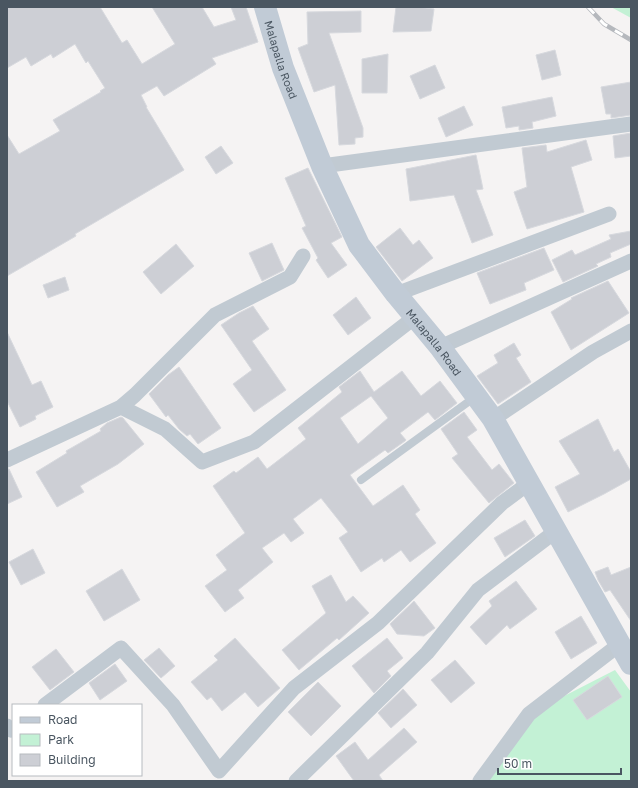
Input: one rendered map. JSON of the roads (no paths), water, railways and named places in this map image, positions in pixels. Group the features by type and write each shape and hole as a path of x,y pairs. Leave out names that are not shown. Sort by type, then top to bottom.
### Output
{"street":[{"name":"Malapalla Road","path":"265,7 283,68 322,166 359,245 396,294 440,347 493,419 631,664"},
{"path":"322,166 631,124"},
{"path":"396,294 609,214"},
{"path":"7,460 121,407 215,315 290,277 303,256"},
{"path":"440,347 631,261"},
{"path":"121,407 165,429 202,462 254,442 415,317"},
{"path":"493,419 593,352 631,331"},
{"path":"46,704 121,648 173,705 219,771 294,688 378,622 502,503 529,483"},
{"path":"296,781 428,653 478,590 556,531"},
{"path":"480,781 529,714 620,644"}],"lane":[{"path":"361,480 477,396"}],"railway":[{"path":"588,7 604,24 631,40"}]}
